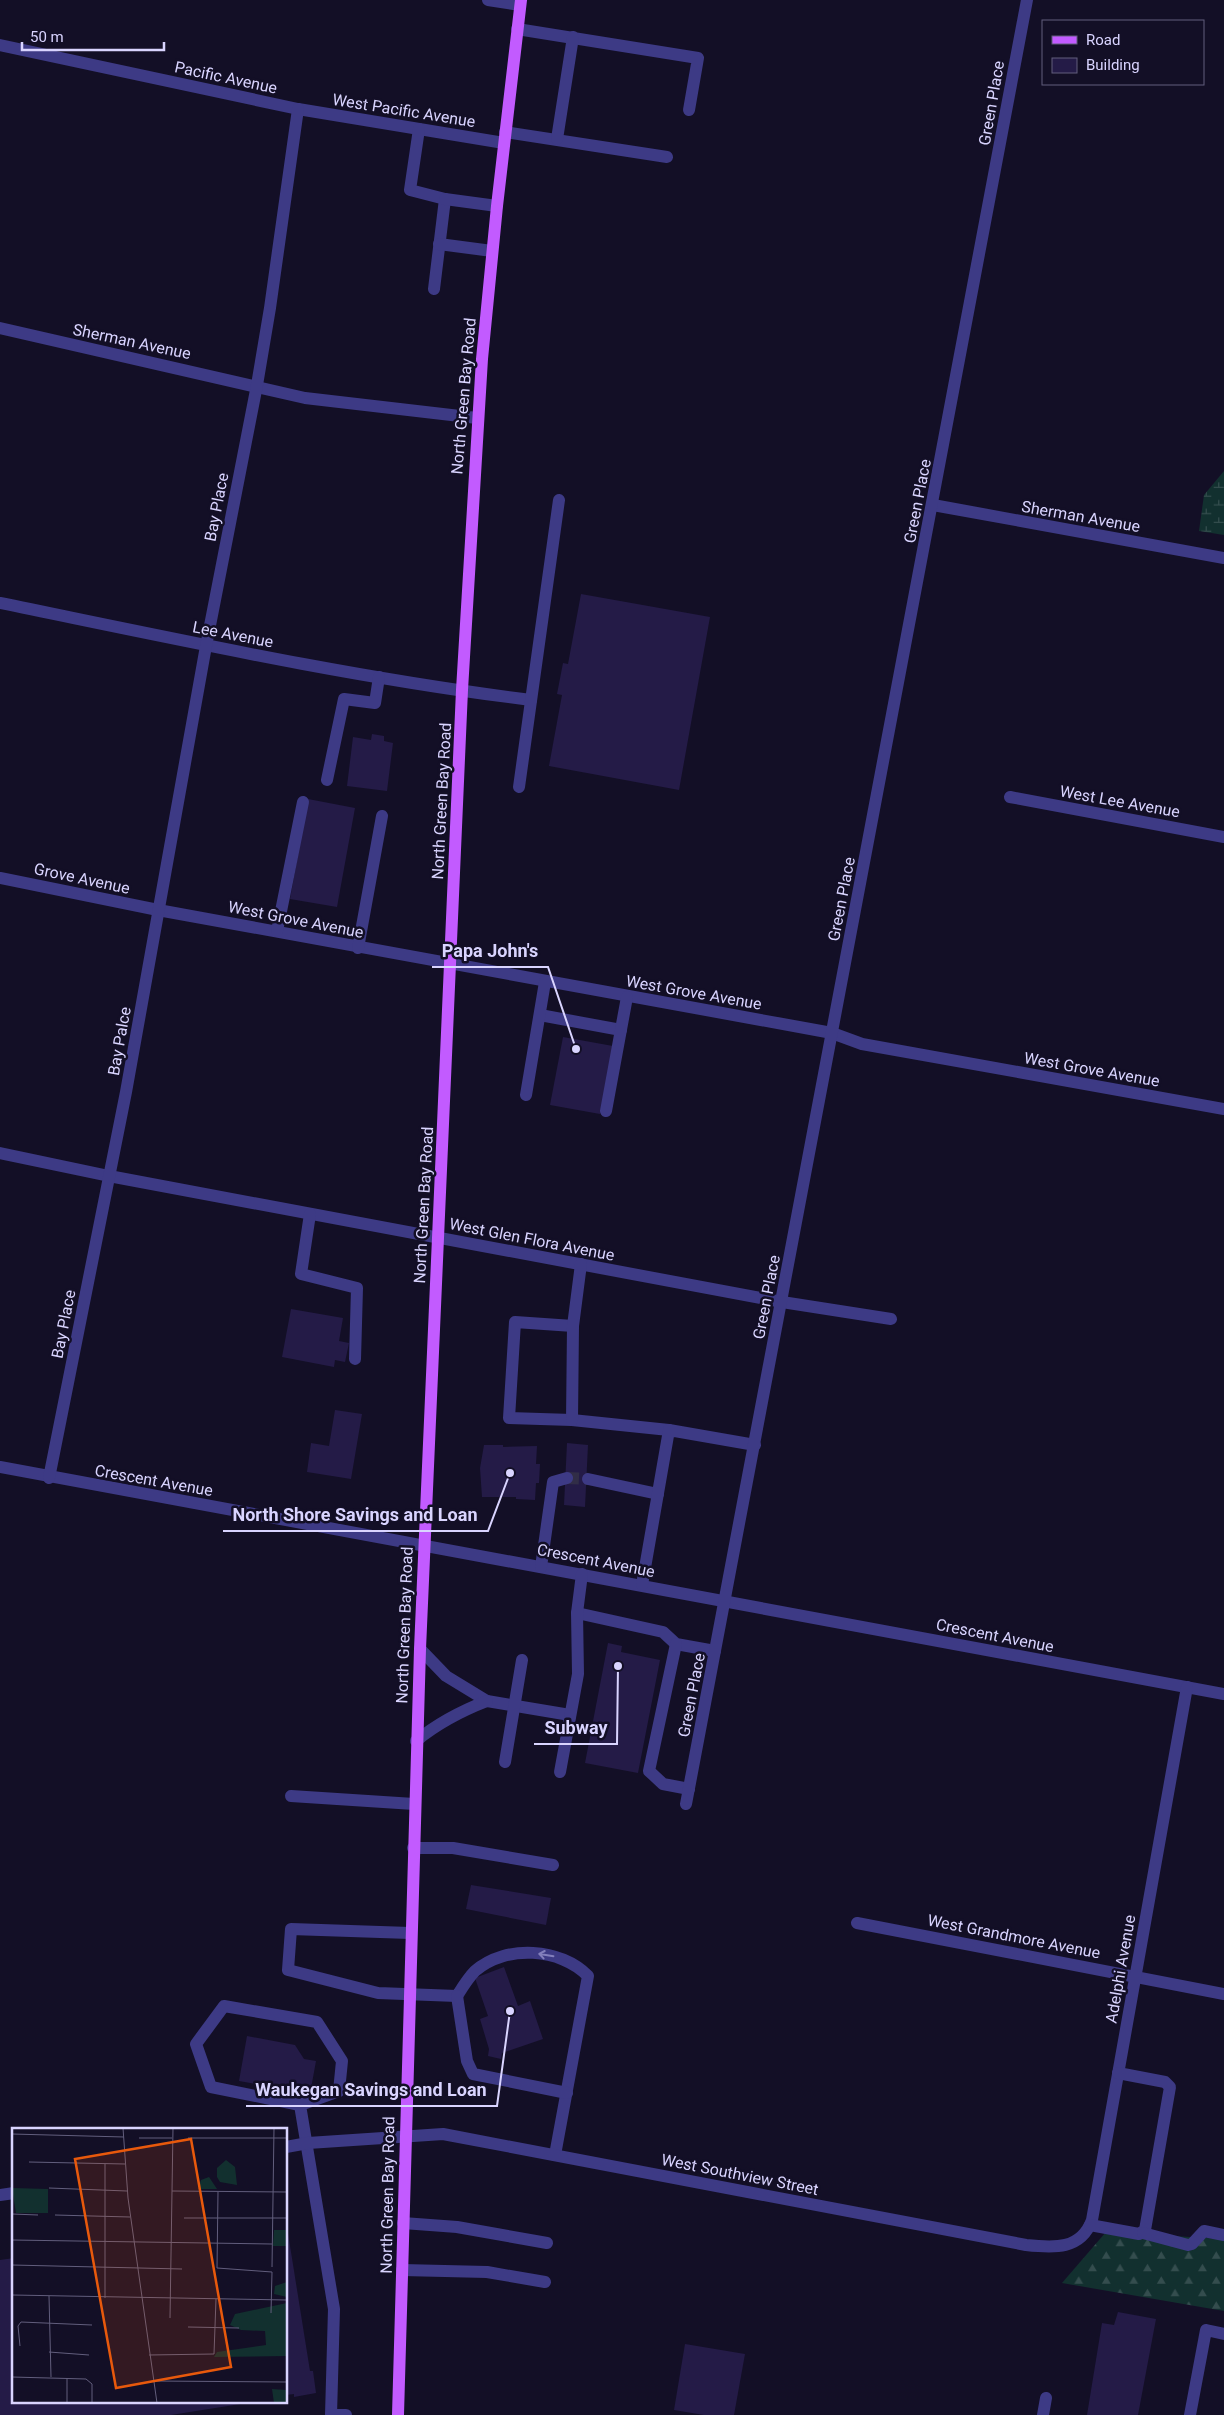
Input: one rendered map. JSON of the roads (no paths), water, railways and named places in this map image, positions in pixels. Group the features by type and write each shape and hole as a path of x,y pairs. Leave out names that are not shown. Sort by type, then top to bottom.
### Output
{"main road":[{"name":"North Green Bay Road","path":"398,2415 416,1741 462,690 477,418 504,137 521,3"}],"street":[{"path":"488,0 521,3"},
{"name":"Green Place","path":"686,1804 1027,0"},
{"path":"517,29 698,58 689,110"},
{"path":"557,139 574,37"},
{"name":"Pacific Avenue","path":"0,45 298,109"},
{"name":"West Pacific Avenue","path":"298,109 420,129 504,137 557,139 667,157"},
{"name":"Bay Place","path":"158,910 206,646 257,385 270,308 298,109"},
{"path":"420,129 410,190 445,199 497,206"},
{"path":"434,289 445,199"},
{"path":"439,244 492,251"},
{"name":"Sherman Avenue","path":"0,328 257,385 305,398 477,418"},
{"path":"520,787 559,500"},
{"name":"Sherman Avenue","path":"933,505 1224,558"},
{"name":"Lee Avenue","path":"0,603 206,646 379,677 531,700"},
{"path":"327,780 344,699 375,703 379,677"},
{"name":"West Lee Avenue","path":"1010,797 1224,837"},
{"path":"277,931 303,802"},
{"path":"358,948 382,816"},
{"name":"Grove Avenue","path":"0,878 158,910"},
{"name":"West Grove Avenue","path":"158,910 832,1033 862,1044 1224,1109"},
{"name":"Bay Palce","path":"109,1176 126,1092 158,910"},
{"path":"526,1095 545,982"},
{"path":"606,1111 627,997"},
{"path":"540,1015 621,1030"},
{"name":"West Glen Flora Avenue","path":"0,1153 109,1176 438,1238 782,1302 891,1319"},
{"name":"Bay Place","path":"49,1478 109,1176"},
{"path":"310,1214 301,1274 357,1288 354,1359"},
{"path":"572,1420 574,1326 581,1264"},
{"path":"574,1326 515,1322 509,1418 572,1420 669,1430 755,1445"},
{"path":"642,1585 669,1430"},
{"name":"Crescent Avenue","path":"0,1467 49,1478 424,1544 1224,1694"},
{"path":"541,1567 553,1482 567,1478"},
{"path":"588,1479 658,1494"},
{"path":"560,1772 578,1674 577,1613 582,1574"},
{"path":"577,1613 664,1632 676,1644 716,1651"},
{"path":"676,1644 649,1770 663,1784 689,1789"},
{"path":"420,1649 446,1676 488,1701 570,1715"},
{"path":"505,1762 522,1660"},
{"name":"Adelphi Avenue","path":"1090,2225 1186,1687"},
{"path":"416,1741 438,1724 468,1708 488,1701"},
{"path":"291,1796 414,1804"},
{"path":"413,1848 452,1848 553,1865"},
{"name":"West Grandmore Avenue","path":"857,1923 1224,1994"},
{"path":"410,1933 291,1929 288,1970 378,1993 457,1996"},
{"path":"556,2155 588,1976 578,1966 560,1958 538,1954 517,1954 497,1958 476,1971 457,1996 467,2061 473,2074 567,2093"},
{"path":"224,2006 317,2022 342,2062 339,2091 300,2105 211,2087 196,2044 224,2006"},
{"path":"1118,2074 1166,2082 1170,2087 1143,2233"},
{"path":"300,2105 308,2143 334,2309 331,2415 346,2415"},
{"name":"West Southview Street","path":"288,2147 308,2143 442,2134 1026,2245 1046,2247 1068,2245 1087,2234 1090,2225"},
{"path":"403,2223 458,2227 548,2243"},
{"path":"1090,2225 1143,2233 1188,2245 1192,2244 1204,2231 1224,2235"},
{"path":"402,2270 487,2272 545,2282"},
{"path":"1190,2415 1206,2330 1224,2334"},
{"path":"1043,2415 1046,2398"}],"tunnel":[{"path":"567,1478 588,1479"}],"place":[{"name":"Papa John's","path":"576,1049"},
{"name":"North Shore Savings and Loan","path":"510,1473"},
{"name":"Subway","path":"618,1666"},
{"name":"Waukegan Savings and Loan","path":"510,2011"}]}
